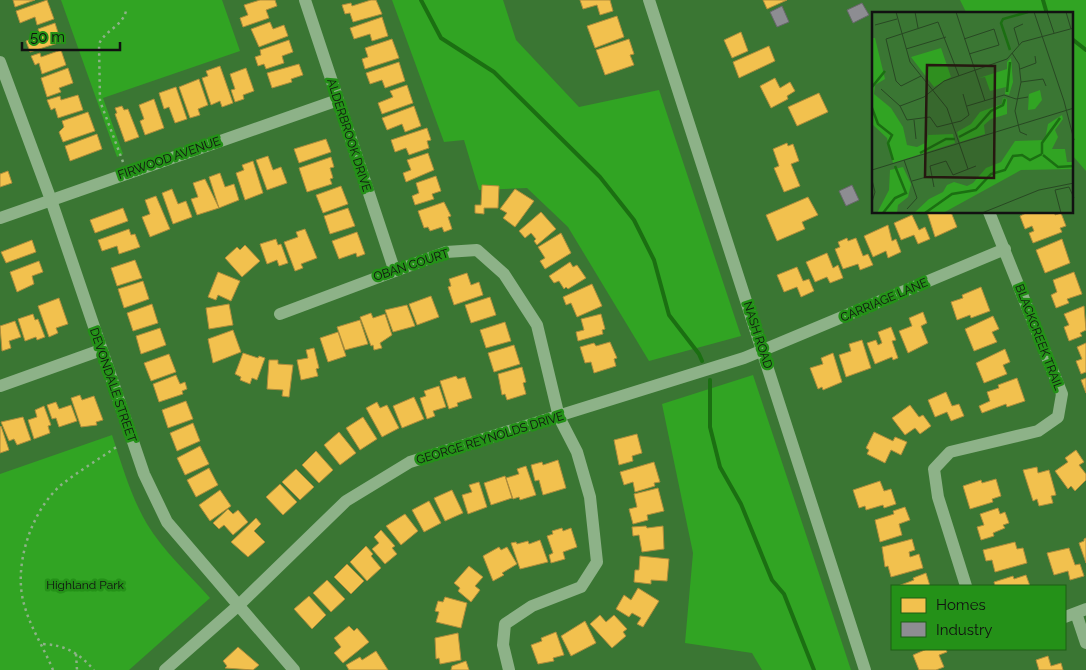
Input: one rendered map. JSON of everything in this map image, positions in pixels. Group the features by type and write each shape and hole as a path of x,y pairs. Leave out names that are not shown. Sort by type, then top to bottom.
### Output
{"street":[{"name":"ALDERBROOK DRIVE","path":"305,0 394,269"},
{"name":"NASH ROAD","path":"649,0 865,670"},
{"name":"DEVONDALE STREET","path":"0,62 51,200 101,350 154,499 167,522 240,604 294,670"},
{"name":"FIRWOOD AVENUE","path":"0,218 338,100"},
{"name":"BLACKCREEK TRAIL","path":"966,585 938,496 934,469 950,452 1038,431 1058,418 1062,394 989,214"},
{"name":"CARRIAGE LANE","path":"763,351 1004,249"},
{"name":"OBAN COURT","path":"280,314 394,269 446,252 477,250 504,274 537,325 560,417 577,452 590,497 597,562 581,587 532,606 505,624 503,645 509,670"},
{"path":"0,386 101,350"},
{"name":"GEORGE REYNOLDS DRIVE","path":"165,670 240,604 346,501 410,462 560,417 763,351"},
{"path":"1075,613 1086,643"}],"path":[{"path":"126,11 119,24 102,38 99,44 100,101 126,173"},
{"path":"53,670 22,598 22,558 31,530 49,498 60,486 118,446"},
{"path":"43,644 64,647 76,653 94,670"},
{"path":"76,653 77,670"}],"green space":[{"path":"61,0 222,0 240,51 103,98 123,154 117,157"},
{"path":"392,0 503,0 516,40 579,107 659,90 741,336 649,361 568,227 527,188 479,190 464,140 444,142"},
{"path":"960,0 1086,0 1086,171 1074,157 1074,12 966,12"},
{"path":"753,375 851,670 762,670 752,653 685,643 693,553 662,404"},
{"name":"Highland Park","path":"112,435 132,492 147,524 169,553 210,598 129,670 0,670 0,474"}],"building: Homes":[{"path":"13,0 35,0 15,7"},
{"path":"47,0 54,19 37,25 35,17 20,23 16,11"},
{"path":"260,0 275,0 277,6 266,10 269,18 243,27 240,18 248,15 244,5"},
{"path":"376,0 382,14 353,22 350,13 345,14 342,5 351,3 352,6"},
{"path":"580,0 610,0 613,11 600,15 597,5 583,9"},
{"path":"763,0 787,0 767,9"},
{"path":"617,16 624,37 595,48 587,26"},
{"path":"382,17 388,36 372,41 370,34 354,39 350,28"},
{"path":"270,22 273,29 284,25 288,36 259,47 251,29"},
{"path":"55,23 61,42 30,52 26,41 41,36 38,29"},
{"path":"741,32 748,51 732,58 724,40"},
{"path":"392,39 399,58 365,69 362,59 368,57 365,48"},
{"path":"629,39 634,54 630,55 634,65 605,75 596,50"},
{"path":"289,40 293,52 282,56 284,63 266,69 264,64 258,66 255,57 261,55 260,50"},
{"path":"769,46 775,61 739,78 733,62"},
{"path":"61,50 66,65 42,74 39,63 35,65 31,56 40,53 41,57"},
{"path":"399,62 405,81 385,88 382,80 370,84 366,73"},
{"path":"299,64 303,75 291,79 292,82 272,88 267,73"},
{"path":"220,66 233,103 222,107 220,101 211,105 202,78 208,76 206,71"},
{"path":"68,68 73,83 59,88 61,92 47,97 41,78"},
{"path":"246,68 254,91 243,95 244,99 235,102 231,90 235,89 230,74"},
{"path":"775,78 780,88 790,82 795,91 787,96 788,99 771,108 760,86"},
{"path":"199,79 208,105 198,109 200,115 190,118 179,87"},
{"path":"407,85 413,103 382,114 378,103 393,97 390,91"},
{"path":"176,87 187,119 175,123 169,107 164,109 159,93"},
{"path":"819,93 828,112 797,126 788,107"},
{"path":"78,95 83,110 58,118 55,108 51,110 47,100 60,96 61,100"},
{"path":"154,99 164,128 145,135 140,121 144,119 139,105"},
{"path":"122,106 124,110 128,109 139,137 125,142 115,114 117,113 115,108"},
{"path":"414,106 421,126 405,132 402,124 387,130 382,118"},
{"path":"88,112 95,131 63,142 59,132 64,127 62,121"},
{"path":"427,128 431,140 427,141 429,148 409,155 406,148 395,152 391,140"},
{"path":"97,134 102,149 70,161 65,146"},
{"path":"326,139 331,152 299,163 294,149"},
{"path":"787,143 788,146 793,144 799,161 791,164 800,186 784,192 774,168 779,166 773,149"},
{"path":"428,153 434,170 406,182 403,173 411,170 407,160"},
{"path":"268,156 273,170 281,167 287,183 267,190 256,160"},
{"path":"331,157 334,167 330,168 333,178 330,179 332,184 307,192 299,168"},
{"path":"253,161 263,193 245,200 236,173 244,170 242,165"},
{"path":"8,171 12,183 0,187 0,174"},
{"path":"220,173 225,187 234,184 239,200 219,208 209,177"},
{"path":"436,176 441,191 432,194 434,199 415,205 412,196 419,193 416,183"},
{"path":"205,179 219,208 197,215 191,199 198,197 193,183"},
{"path":"482,185 499,186 498,208 484,208 484,214 475,213 475,205 481,205"},
{"path":"341,186 348,204 323,213 316,195"},
{"path":"172,189 178,204 186,201 192,217 173,224 162,193"},
{"path":"515,189 534,201 515,227 503,218 507,213 500,209"},
{"path":"156,196 170,229 150,237 142,217 150,214 145,200"},
{"path":"808,197 818,215 802,222 805,229 777,241 766,215"},
{"path":"444,202 451,216 448,217 452,229 444,232 442,227 430,231 428,227 424,228 418,211"},
{"path":"123,208 128,221 95,233 90,220"},
{"path":"348,208 355,226 330,234 324,216"},
{"path":"541,212 556,229 537,245 534,241 536,239 531,233 525,238 519,231"},
{"path":"928,214 952,214 957,227 935,237"},
{"path":"1024,214 1061,214 1066,226 1060,228 1062,232 1033,243 1029,233 1034,231 1032,226 1025,229 1020,216"},
{"path":"912,215 919,230 925,227 930,239 918,244 914,235 901,240 894,223"},
{"path":"888,225 892,241 896,239 901,252 888,258 886,251 873,257 864,236"},
{"path":"129,229 131,235 135,234 140,247 119,254 117,246 102,251 98,240"},
{"path":"305,229 317,258 301,264 303,268 295,271 284,242 298,237 296,232"},
{"path":"357,232 365,254 357,257 356,253 339,259 332,241"},
{"path":"561,233 571,253 545,269 540,261 545,258 538,247"},
{"path":"847,238 848,241 856,238 863,256 868,254 873,265 860,270 858,264 843,269 835,249 840,247 838,242"},
{"path":"276,239 278,245 281,244 288,263 279,266 277,260 267,264 260,244"},
{"path":"1062,239 1070,263 1045,273 1036,250"},
{"path":"32,240 36,252 6,263 1,252"},
{"path":"245,245 260,261 242,277 225,258 237,247 240,250"},
{"path":"827,253 833,268 838,265 843,278 830,283 827,277 815,282 806,262"},
{"path":"135,260 142,278 117,286 111,268"},
{"path":"39,261 43,272 32,276 34,284 17,292 10,272"},
{"path":"570,262 573,267 577,265 586,278 568,289 566,287 564,289 559,281 554,283 549,276"},
{"path":"797,267 803,281 809,279 814,291 801,297 797,287 784,292 777,275"},
{"path":"218,272 240,281 231,301 218,295 216,300 208,297"},
{"path":"1074,272 1082,294 1067,299 1069,303 1056,308 1051,295 1057,292 1053,280"},
{"path":"467,273 471,285 479,282 483,295 454,305 448,287 451,286 449,279"},
{"path":"143,281 149,299 124,308 118,289"},
{"path":"592,284 602,306 577,317 571,303 566,305 563,297"},
{"path":"981,287 990,311 971,318 970,315 957,320 951,302 963,298 962,295"},
{"path":"431,296 439,317 417,325 409,304"},
{"path":"490,297 496,315 471,323 465,305"},
{"path":"59,298 68,324 56,328 58,333 49,337 38,306"},
{"path":"152,304 158,323 133,331 127,313"},
{"path":"229,304 233,325 209,329 206,308"},
{"path":"407,305 415,326 393,332 385,310"},
{"path":"1084,306 1086,330 1080,333 1082,336 1069,341 1064,327 1069,325 1064,314"},
{"path":"923,312 927,323 921,326 928,343 908,353 899,331 912,326 909,318"},
{"path":"371,313 373,318 385,314 392,335 380,343 382,348 374,350 360,317"},
{"path":"33,314 35,320 38,319 45,337 37,340 36,337 25,341 18,319"},
{"path":"601,314 605,329 602,330 603,334 578,341 576,332 584,330 581,319"},
{"path":"993,316 999,329 992,332 997,342 974,351 965,329"},
{"path":"360,320 368,344 345,350 337,327"},
{"path":"15,321 21,337 9,341 11,348 2,351 0,326"},
{"path":"505,322 511,341 486,348 480,330"},
{"path":"891,327 896,340 892,341 898,358 893,360 892,357 875,364 867,343 876,340 878,345 882,343 878,332"},
{"path":"160,328 166,345 141,354 136,336"},
{"path":"233,330 241,352 213,363 208,339"},
{"path":"338,332 346,356 328,362 320,338"},
{"path":"862,340 871,368 846,377 839,355 851,351 849,344"},
{"path":"610,342 617,358 614,359 616,366 594,373 591,362 585,363 580,347 594,343 596,346"},
{"path":"1086,343 1086,372 1081,374 1076,361 1082,359 1077,347"},
{"path":"514,345 520,364 494,372 488,353"},
{"path":"314,348 319,368 316,369 318,376 301,380 297,360 308,358 306,350"},
{"path":"1005,349 1010,362 1003,365 1007,374 984,383 976,363"},
{"path":"243,353 258,358 259,356 265,358 257,380 252,378 250,384 240,380 241,377 235,374"},
{"path":"833,353 842,382 823,390 822,387 818,389 810,368 823,364 821,358"},
{"path":"169,354 176,372 151,381 144,363"},
{"path":"269,360 278,360 278,364 293,365 289,397 282,396 283,390 267,389"},
{"path":"522,367 526,382 523,383 526,394 507,400 505,394 502,395 498,374"},
{"path":"176,375 180,384 185,382 187,389 182,391 183,394 159,402 153,384"},
{"path":"456,376 458,379 465,377 472,398 457,403 458,406 449,409 440,381"},
{"path":"1017,378 1025,401 1007,407 1006,404 982,413 979,406 990,401 987,392 999,388 998,385"},
{"path":"1086,378 1086,393 1081,380"},
{"path":"439,386 446,407 433,411 435,416 427,419 420,398 426,396 424,391"},
{"path":"946,392 952,406 959,404 964,416 951,421 947,412 935,417 928,400"},
{"path":"80,395 82,400 94,396 103,420 96,422 97,425 81,427 71,398"},
{"path":"414,397 424,419 402,428 393,406"},
{"path":"186,401 193,419 168,428 162,410"},
{"path":"56,402 59,409 71,405 77,421 59,427 56,418 52,419 47,405"},
{"path":"377,402 380,408 387,405 399,428 382,437 366,408"},
{"path":"910,405 919,417 923,415 931,426 920,434 915,428 905,435 892,418"},
{"path":"44,406 51,425 48,426 50,433 34,439 28,420 37,417 35,410"},
{"path":"23,417 31,440 17,445 14,439 9,441 1,422"},
{"path":"363,417 377,439 360,450 346,428"},
{"path":"193,423 200,441 177,451 170,433"},
{"path":"0,427 9,450 0,453"},
{"path":"339,432 356,453 340,465 324,445"},
{"path":"874,432 893,441 895,437 907,442 901,455 891,450 885,463 867,454 869,450 866,448"},
{"path":"637,434 642,453 632,456 633,461 619,465 614,440"},
{"path":"200,446 209,464 185,475 177,458"},
{"path":"1076,450 1084,462 1079,465 1086,474 1086,480 1075,491 1071,486 1068,489 1055,471 1068,462 1065,458"},
{"path":"316,451 333,470 319,483 302,465"},
{"path":"558,460 566,488 543,495 539,480 535,481 531,465 542,462 543,465"},
{"path":"654,462 660,482 654,483 655,486 635,492 633,482 624,485 620,472"},
{"path":"526,466 536,495 520,500 519,497 513,499 506,478 519,474 517,469"},
{"path":"1037,467 1038,473 1049,470 1056,495 1051,496 1053,503 1039,506 1037,499 1033,501 1023,470"},
{"path":"209,468 218,485 196,497 187,480"},
{"path":"296,469 314,487 300,500 282,482"},
{"path":"505,476 512,498 491,505 484,483"},
{"path":"996,479 1001,496 992,499 993,502 970,509 963,486 981,480 982,483"},
{"path":"880,481 884,491 891,489 896,504 884,508 883,505 866,510 865,506 859,508 853,490"},
{"path":"479,482 487,507 468,514 462,495 472,492 469,485"},
{"path":"280,484 297,502 283,515 266,497"},
{"path":"658,488 664,511 647,515 648,520 633,524 629,509 637,507 634,494"},
{"path":"220,490 231,506 210,521 199,505"},
{"path":"452,490 463,513 445,521 434,498"},
{"path":"429,501 441,523 424,532 412,510"},
{"path":"905,507 910,520 899,524 902,535 880,542 875,520 894,514 893,511"},
{"path":"998,508 1000,514 1005,512 1009,523 1003,525 1005,528 993,533 994,536 981,540 977,527 984,525 980,514"},
{"path":"228,509 233,514 238,510 248,522 233,535 224,525 219,529 213,523"},
{"path":"405,514 418,531 401,545 386,526"},
{"path":"256,518 261,524 254,531 265,542 248,557 231,542"},
{"path":"646,526 647,528 663,526 664,549 642,552 639,535 633,536 632,527"},
{"path":"562,528 563,531 571,528 577,547 563,552 565,559 551,563 549,555 553,553 547,536 553,534 552,531"},
{"path":"381,530 395,546 392,548 397,554 385,564 372,549 379,543 374,537"},
{"path":"1086,538 1086,563 1079,543"},
{"path":"912,539 915,550 909,552 910,557 919,554 923,568 891,577 888,566 885,567 882,547"},
{"path":"540,540 548,562 520,569 511,543 516,542 517,544 528,541 529,544"},
{"path":"1015,542 1017,549 1023,548 1027,563 995,572 992,560 986,561 983,550"},
{"path":"366,546 373,554 371,556 381,568 367,581 350,562"},
{"path":"499,547 501,550 507,547 517,564 493,581 483,556"},
{"path":"1069,548 1075,565 1080,564 1084,576 1070,580 1068,571 1054,575 1047,553"},
{"path":"640,556 669,559 667,581 651,580 651,584 634,582 635,570 639,570"},
{"path":"347,564 364,581 351,594 334,577"},
{"path":"469,566 483,577 475,586 480,590 471,602 458,591 460,588 454,583"},
{"path":"926,573 930,585 901,585 914,580 913,578"},
{"path":"1026,575 1030,585 995,585 994,582 1013,576 1014,579"},
{"path":"327,580 345,599 331,612 313,593"},
{"path":"638,588 659,601 643,627 637,624 641,618 632,613 629,617 616,609 624,595 631,600"},
{"path":"309,596 326,615 312,629 294,609"},
{"path":"445,597 467,603 461,628 436,622 439,612 435,611 438,601 443,602"},
{"path":"600,615 606,622 614,615 627,629 623,632 626,636 612,648 590,624"},
{"path":"585,621 596,643 571,656 561,636"},
{"path":"349,626 354,631 357,628 369,642 343,663 334,653 341,647 334,638"},
{"path":"556,632 564,655 553,658 554,661 538,664 531,645 542,641 541,638"},
{"path":"458,633 461,660 440,664 439,658 436,659 435,638"},
{"path":"238,647 259,665 253,670 225,668 227,666 223,661"},
{"path":"925,650 946,650 947,652 939,655 944,667 936,670 919,670 913,655"},
{"path":"376,651 388,670 349,670 346,665 360,657 362,660"},
{"path":"1048,656 1051,666 1061,663 1063,670 1039,670 1036,660"},
{"path":"466,661 469,670 451,670 452,666"}],"building: Industry":[{"path":"862,3 869,15 853,23 847,10"},
{"path":"782,6 789,22 777,27 770,12"},
{"path":"852,185 859,200 846,206 839,191"}],"waterway":[{"path":"421,0 441,38 494,72 600,177 634,220 654,260 669,315 699,354 702,361"},
{"path":"1043,0 1046,12"},
{"path":"1074,41 1086,50"},
{"path":"710,380 710,427 720,467 741,504 772,580 784,594 814,670"}]}
